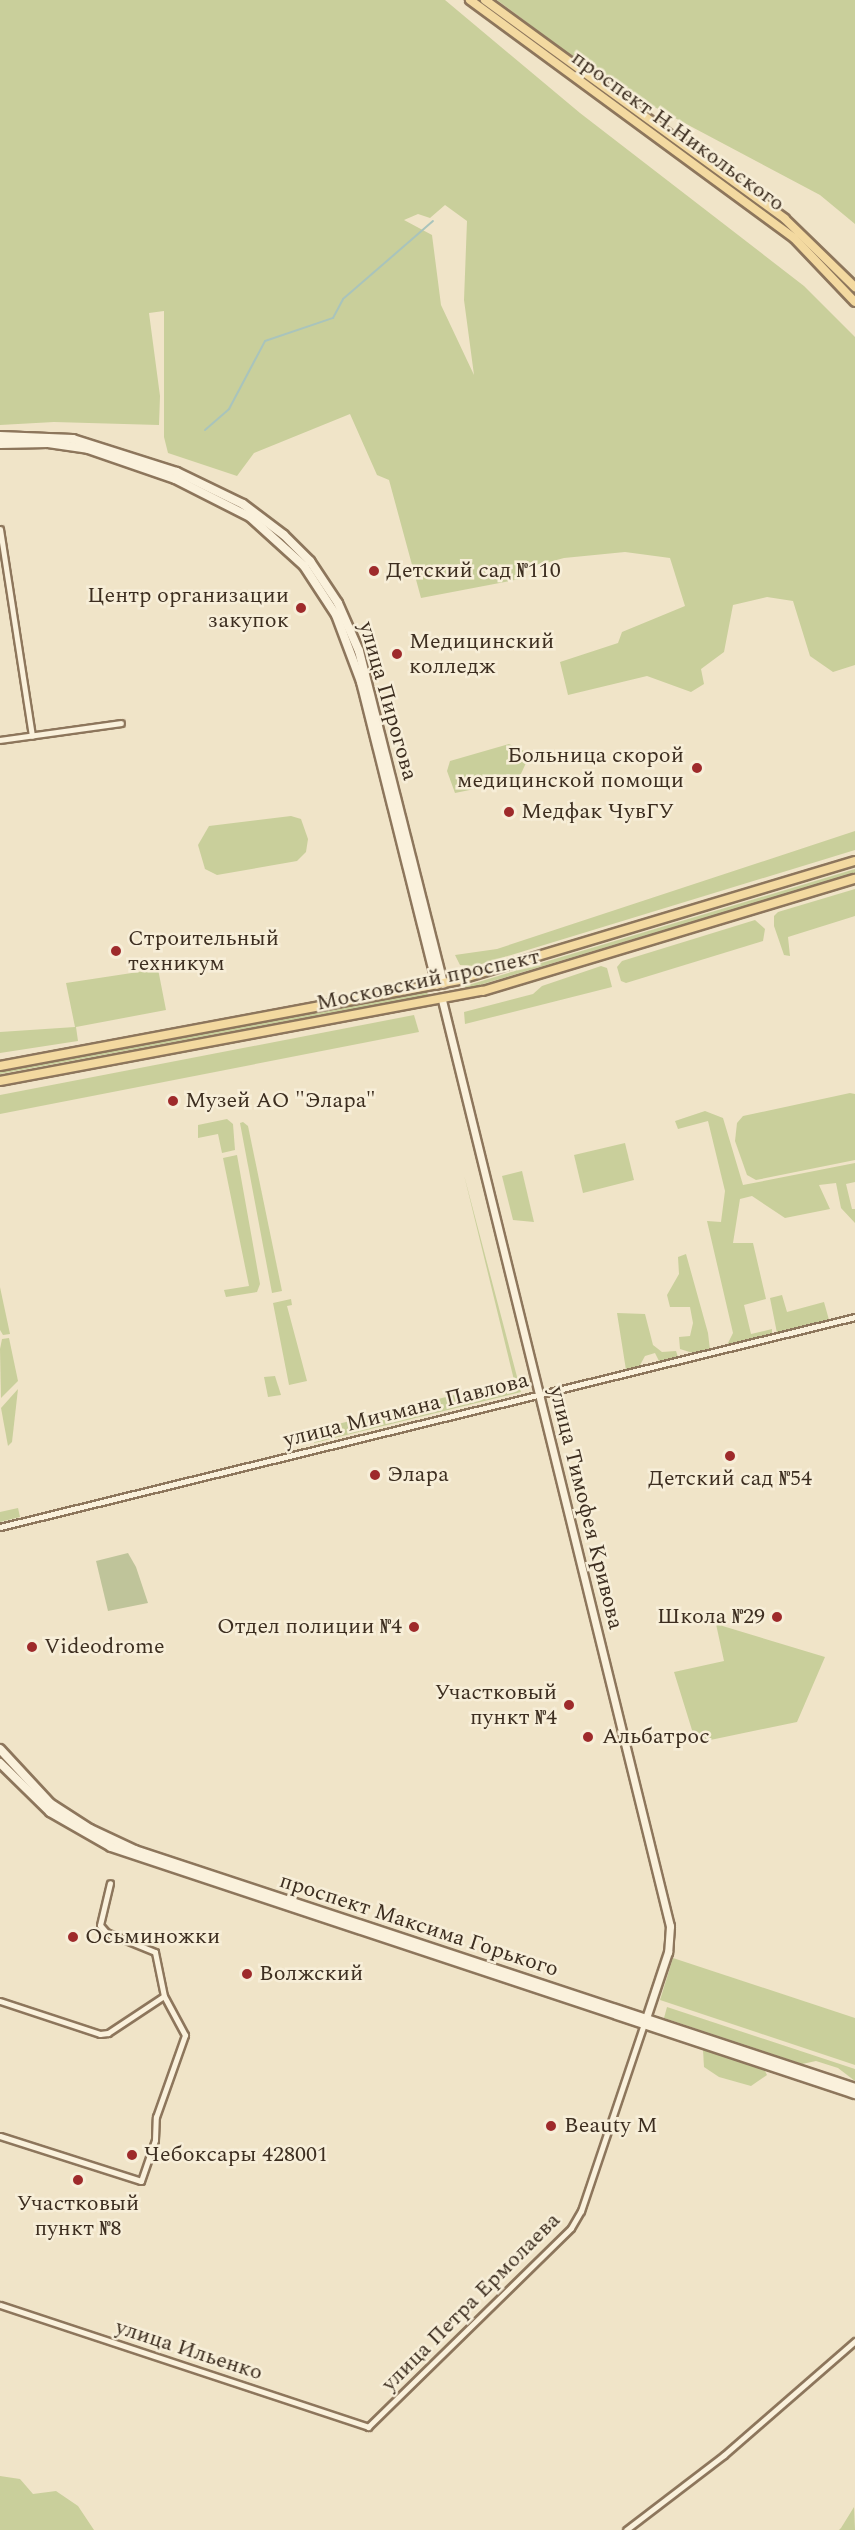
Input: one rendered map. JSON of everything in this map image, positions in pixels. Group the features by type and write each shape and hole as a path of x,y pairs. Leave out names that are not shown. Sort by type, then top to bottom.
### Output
{"main road":[{"name":"проспект Н.Никольского","path":"470,0 794,238 855,302"},
{"name":"проспект Н.Никольского","path":"485,0 784,219 855,287"},
{"name":"улица Пирогова","path":"1,440 106,450 176,475 212,491 281,538 300,556 322,584 339,614 358,660 440,984"},
{"name":"Московский проспект","path":"0,1066 440,984 526,962 855,861"},
{"name":"Московский проспект","path":"0,1081 442,1000 528,979 855,879"},
{"path":"440,984 442,1000"},
{"name":"проспект Максима Горького","path":"0,1749 50,1803 112,1844"},
{"name":"проспект Максима Горького","path":"0,1763 50,1812 112,1844 645,2021 855,2094"},
{"name":"проспект Максима Горького","path":"645,2021 855,2088"}],"street":[{"path":"0,529 32,736"},
{"path":"0,740 121,723"},
{"name":"улица Тимофея Кривова","path":"442,1000 670,1926 668,1952 645,2021"},
{"name":"улица Мичмана Павлова","path":"0,1527 855,1317"},
{"path":"0,2136 141,2181 154,2140 156,2117 185,2035 164,1996 155,1952 106,1932 100,1925 110,1883"},
{"path":"0,2001 100,2034 164,1996"},
{"name":"улица Петра Ермолаева","path":"368,2427 571,2228 581,2211 645,2021"},
{"name":"улица Ильенко","path":"0,2304 368,2427"},
{"path":"626,2530 724,2455 855,2341"}],"green space":[{"path":"0,0 445,0 580,113 804,286 855,337 855,665 833,672 810,656 793,601 767,597 733,605 724,652 701,669 704,684 691,692 647,676 568,695 560,662 618,643 622,632 685,606 670,558 625,552 564,558 523,569 520,579 421,598 389,480 377,475 350,414 254,453 237,476 168,453 164,437 164,311 149,313 160,396 159,425 54,422 0,425","holes":["445,205 467,221 464,300 474,375 441,305 432,235 404,220 418,214 430,218"]},
{"path":"497,0 855,0 855,224 820,195 643,101 569,54"},
{"path":"509,744 524,751 526,763 518,780 455,793 447,771 450,761"},
{"path":"291,816 301,819 308,839 306,852 297,861 217,875 205,869 198,845 209,826"},
{"path":"855,831 855,850 475,966 460,965 455,955 497,949"},
{"path":"855,869 855,873 466,989 465,986"},
{"path":"855,889 855,916 788,937 790,956 784,955 774,926 774,916 778,912"},
{"path":"755,920 765,929 763,941 626,983 621,981 617,967 622,961"},
{"path":"601,966 607,968 612,987 465,1024 464,1012 533,994 542,986"},
{"path":"158,969 166,1010 76,1027 78,1041 0,1053 0,1032 75,1027 66,983"},
{"path":"427,992 428,995 0,1074 0,1071"},
{"path":"414,1015 419,1032 0,1114 0,1095"},
{"path":"850,1093 855,1094 855,1160 756,1180 747,1175 735,1141 737,1123 743,1116"},
{"path":"705,1111 723,1118 743,1185 855,1163 855,1182 846,1184 852,1209 855,1209 855,1223 841,1208 836,1183 819,1185 830,1209 785,1218 752,1196 740,1199 733,1243 753,1243 766,1299 744,1305 751,1334 772,1329 772,1334 726,1347 733,1333 707,1221 721,1222 725,1191 708,1121 678,1129 675,1121"},
{"path":"227,1119 233,1124 235,1150 222,1153 218,1134 198,1138 198,1125"},
{"path":"243,1122 248,1126 282,1291 272,1293 240,1123"},
{"path":"625,1143 634,1180 583,1193 574,1155"},
{"path":"237,1155 260,1284 257,1292 226,1297 224,1290 249,1286 223,1158"},
{"path":"522,1171 534,1222 513,1220 502,1176"},
{"path":"464,1175 521,1392 314,1443 314,1430 514,1380"},
{"path":"686,1254 708,1333 710,1350 696,1354 680,1349 679,1337 690,1336 693,1323 690,1307 670,1307 667,1295 679,1274 678,1257"},
{"path":"0,1287 10,1334 3,1335 0,1330"},
{"path":"782,1295 787,1312 824,1302 829,1320 777,1333 770,1298"},
{"path":"291,1299 292,1305 287,1306 307,1381 289,1385 273,1303"},
{"path":"617,1313 645,1314 653,1345 662,1352 676,1351 678,1357 659,1361 655,1353 645,1356 639,1367 626,1370"},
{"path":"9,1338 18,1381 1,1398 0,1349 2,1339"},
{"path":"275,1376 281,1395 268,1397 264,1377"},
{"path":"18,1389 12,1442 8,1446 1,1408"},
{"path":"18,1508 20,1517 0,1522 0,1512"},
{"path":"128,1553 136,1567 148,1603 108,1611 96,1561"},
{"path":"716,1624 825,1657 797,1722 696,1743 674,1672 724,1661"},
{"path":"673,1958 855,2018 855,2065 660,2000"},
{"path":"667,2007 855,2069 855,2081 838,2068 816,2061 802,2064 664,2018"},
{"path":"703,2050 764,2069 767,2075 751,2086 719,2077 704,2067"},
{"path":"0,2476 20,2479 33,2494 56,2491 78,2506 94,2530 0,2530"},
{"path":"854,2507 855,2530 839,2530 841,2528"}],"waterway":[{"path":"205,430 229,409 265,341 333,318 343,299 433,221"}],"place":[{"name":"Детский сад №110","path":"374,571"},
{"name":"Центр организации закупок","path":"301,608"},
{"name":"Медицинский колледж","path":"397,654"},
{"name":"Больница скорой медицинской помощи","path":"697,768"},
{"name":"Медфак ЧувГУ","path":"509,812"},
{"name":"Строительный техникум","path":"116,951"},
{"name":"Музей АО \"Элара\"","path":"173,1101"},
{"name":"Детский сад №54","path":"730,1456"},
{"name":"Элара","path":"375,1475"},
{"name":"Школа №29","path":"777,1617"},
{"name":"Отдел полиции №4","path":"414,1627"},
{"name":"Videodrome","path":"32,1647"},
{"name":"Участковый пункт №4","path":"569,1705"},
{"name":"Альбатрос","path":"588,1737"},
{"name":"Осьминожки","path":"73,1937"},
{"name":"Волжский","path":"247,1974"},
{"name":"Beauty M","path":"551,2126"},
{"name":"Чебоксары 428001","path":"132,2155"},
{"name":"Участковый пункт №8","path":"78,2180"}]}
